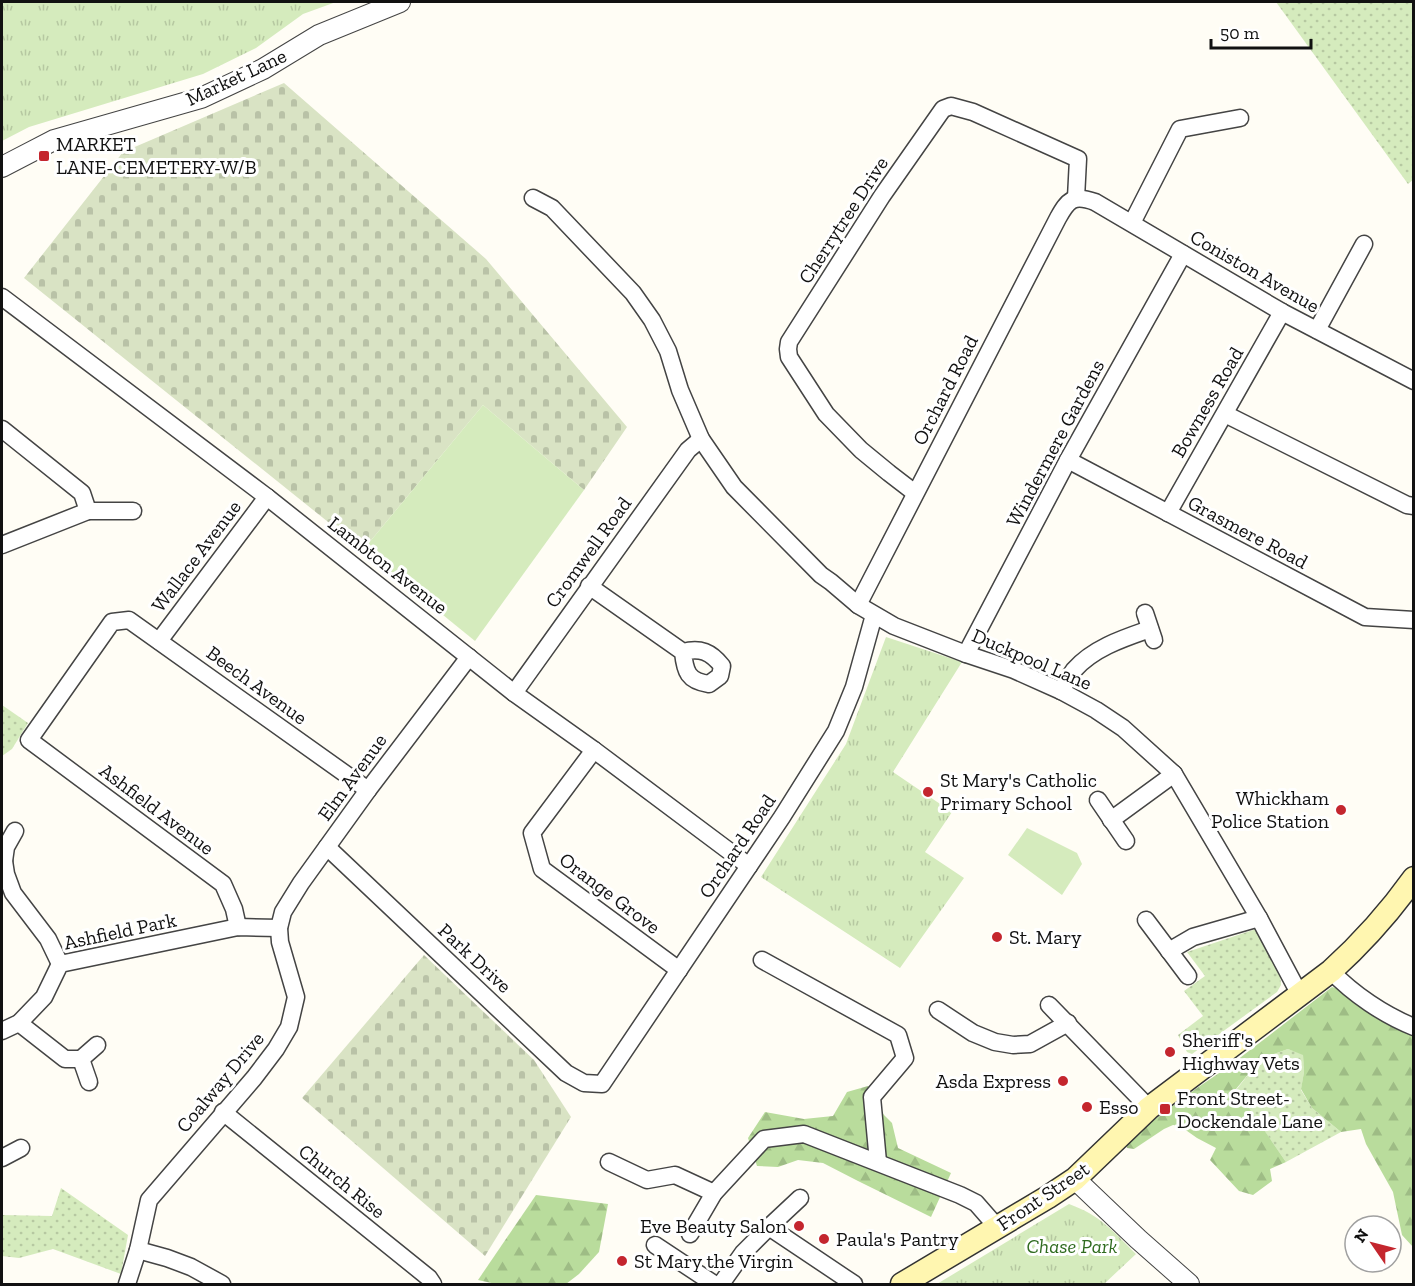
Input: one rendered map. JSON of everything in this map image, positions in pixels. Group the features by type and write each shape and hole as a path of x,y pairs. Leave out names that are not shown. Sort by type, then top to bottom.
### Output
{"main road":[{"name":"Front Street","path":"902,1284 1075,1179 1149,1108 1300,995 1349,955 1384,919 1413,878"}],"street":[{"name":"Market Lane","path":"2,166 54,140 201,98 263,69 319,35 400,2"},
{"name":"Cherrytree Drive","path":"915,493 861,450 826,414 789,357 789,342 882,196 943,109 951,106 973,112 1078,159 1076,198"},
{"path":"1132,223 1180,129 1240,118"},
{"name":"Duckpool Lane","path":"533,198 552,208 633,293 652,320 668,351 680,390 701,439 734,487 821,575 858,605 894,626 1014,670 1096,710 1123,729 1174,774 1259,918 1300,995"},
{"name":"Coniston Avenue","path":"1076,198 1085,198 1095,202 1282,312 1413,381"},
{"name":"Orchard Road","path":"858,605 1058,218 1070,200 1076,198"},
{"path":"1317,330 1364,244"},
{"name":"Windermere Gardens","path":"966,654 1068,460 1183,254"},
{"name":"Lambton Avenue","path":"2,298 267,497 514,693 749,866"},
{"name":"Bowness Road","path":"1168,513 1282,312"},
{"path":"1225,414 1413,506"},
{"path":"2,429 82,493 88,511"},
{"name":"Cromwell Road","path":"514,693 688,450 701,439"},
{"name":"Grasmere Road","path":"1068,460 1365,617 1413,620"},
{"name":"Wallace Avenue","path":"159,641 267,497"},
{"path":"2,545 88,511 133,511"},
{"path":"589,586 683,652"},
{"name":"Orchard Road","path":"602,1084 782,817 836,730 854,687 874,615"},
{"name":"Beech Avenue","path":"29,740 112,622 129,620 368,790"},
{"path":"1061,691 1075,669 1095,652 1150,628"},
{"name":"Elm Avenue","path":"279,928 283,912 301,883 469,657"},
{"name":"Ashfield Avenue","path":"29,740 223,884 234,909 238,927"},
{"name":"Orange Grove","path":"594,750 532,833 542,869 679,970"},
{"path":"1111,820 1174,774"},
{"path":"1098,800 1126,841"},
{"path":"15,831 6,847 3,861 6,873 13,893 48,939 60,964"},
{"name":"Park Drive","path":"327,846 566,1073 584,1083 602,1084"},
{"path":"1169,951 1193,937 1259,918"},
{"path":"1146,920 1188,976"},
{"name":"Ashfield Park","path":"2,1031 19,1023 44,998 60,964 238,927 279,928"},
{"name":"Coalway Drive","path":"127,1284 138,1250 149,1200 254,1078 289,1027 296,997 280,942 279,928"},
{"path":"762,960 898,1035 905,1058 872,1097 878,1162"},
{"path":"1330,971 1365,1001 1413,1027"},
{"path":"1049,1005 1149,1108"},
{"path":"938,1010 973,1033 995,1042 1013,1045 1030,1044 1068,1023"},
{"path":"19,1023 65,1059 81,1059 97,1045"},
{"path":"81,1059 89,1082"},
{"name":"Church Rise","path":"223,1112 429,1278 433,1284"},
{"path":"690,1234 714,1193 764,1139 804,1134 976,1203 997,1227"},
{"path":"2,1158 21,1148"},
{"path":"609,1162 647,1180 675,1174 714,1193"},
{"path":"1075,1179 1189,1284"},
{"path":"721,1284 743,1253 800,1198"},
{"path":"769,1227 854,1284"},
{"path":"655,1245 714,1284"},
{"path":"138,1250 190,1267 222,1284"}],"green space":[{"path":"2,2 336,2 303,14 256,48 203,74 29,127 2,141"},
{"path":"1276,2 1413,2 1414,179 1408,184"},
{"path":"284,83 486,259 627,427 584,490 483,405 363,550 24,278 123,152"},
{"path":"483,405 584,490 475,641 363,550"},
{"name":"St Mary's Catholic Primary School","path":"886,637 962,662 893,772 952,812 925,852 964,878 900,968 761,877 846,744"},
{"path":"2,705 28,723 12,749 2,756"},
{"path":"1027,828 1077,853 1082,864 1062,895 1008,855"},
{"path":"1256,929 1280,974 1281,985 1277,992 1192,1054 1187,1052 1178,1035 1203,1016 1184,991 1205,976 1187,952"},
{"path":"424,955 534,1060 571,1117 485,1256 302,1098"},
{"path":"1332,987 1339,989 1388,1023 1413,1036 1413,1247 1403,1236 1403,1214 1398,1214 1393,1192 1366,1144 1361,1129 1341,1132 1312,1108 1301,1089 1304,1072 1303,1055 1288,1049 1274,1054 1255,1066 1236,1089 1286,1162 1270,1169 1272,1181 1253,1195 1239,1191 1210,1160 1216,1148 1180,1126 1173,1125 1164,1129 1134,1149 1127,1148 1126,1144 1136,1133 1228,1067"},
{"path":"1288,1049 1303,1054 1304,1072 1301,1090 1312,1108 1341,1132 1286,1162 1236,1090 1255,1066 1274,1054"},
{"path":"868,1086 884,1115 892,1123 898,1148 951,1173 931,1217 823,1163 798,1160 778,1167 757,1166 748,1138 765,1112 804,1119 833,1116 847,1092"},
{"path":"61,1188 128,1235 121,1274 53,1249 19,1258 2,1256 2,1215 52,1216"},
{"path":"536,1195 608,1204 599,1252 579,1274 566,1284 496,1284 478,1280"},
{"name":"Chase Park","path":"1069,1204 1098,1219 1136,1254 1104,1284 937,1284"}],"place":[{"name":"MARKET LANE-CEMETERY-W/B","path":"44,156"},
{"name":"St Mary's Catholic Primary School","path":"928,792"},
{"name":"Whickham Police Station","path":"1341,810"},
{"name":"St. Mary","path":"997,937"},
{"name":"Sheriff's Highway Vets","path":"1170,1052"},
{"name":"Asda Express","path":"1063,1081"},
{"name":"Esso","path":"1087,1107"},
{"name":"Front Street- Dockendale Lane","path":"1165,1109"},
{"name":"Eve Beauty Salon","path":"799,1226"},
{"name":"Paula's Pantry","path":"824,1239"},
{"name":"St Mary the Virgin","path":"622,1261"}]}
